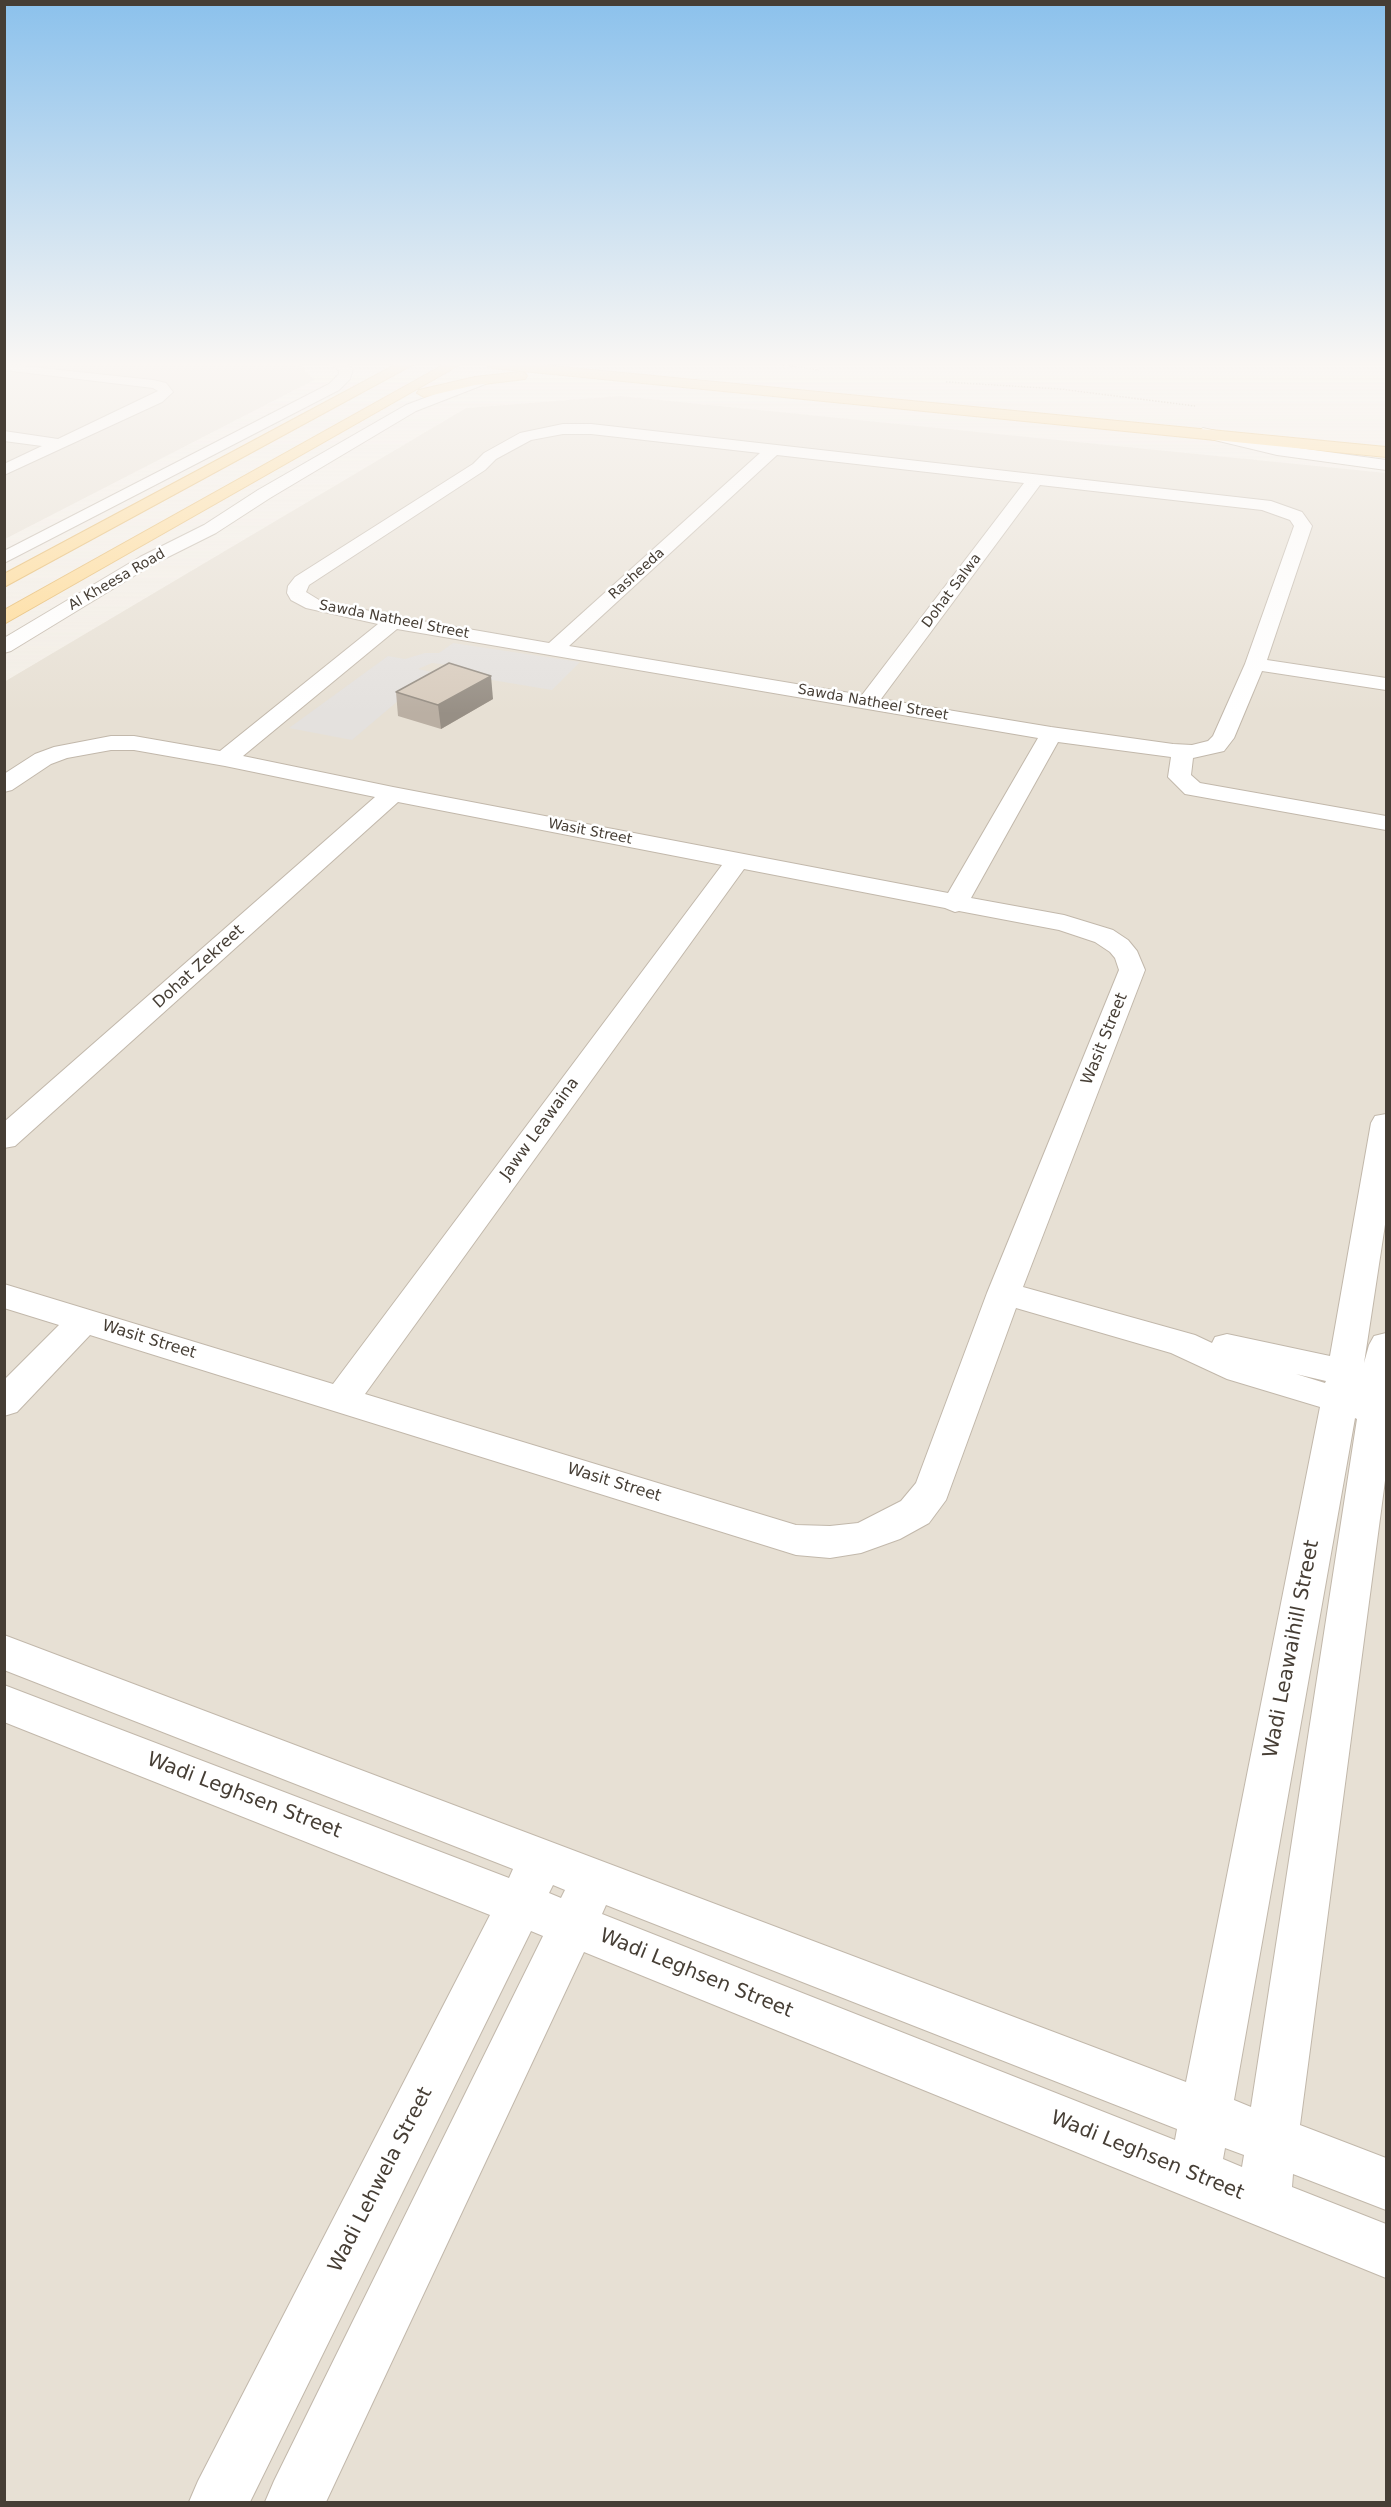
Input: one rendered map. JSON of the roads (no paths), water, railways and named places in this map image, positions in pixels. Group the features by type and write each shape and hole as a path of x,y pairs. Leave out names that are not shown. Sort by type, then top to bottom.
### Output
{"main road":[{"path":"4,582 188,481"},
{"path":"231,490 242,481"},
{"name":"Al Kheesa Road","path":"4,618 247,481"},
{"path":"4,574 52,556"}],"street":[{"path":"4,558 153,481"},
{"name":"Al Kheesa Road","path":"4,647 146,561 210,530 286,481"},
{"name":"Sawda Natheel Street","path":"458,481 302,581 295,590 298,596 314,604 393,622 1051,734 1183,752 1201,751 1220,743 1255,664 1303,526 1296,516 1264,505 1044,481"},
{"name":"Rasheeda","path":"554,649 739,481"},
{"name":"Dohat Salwa","path":"868,702 1034,481"},
{"path":"225,759 393,622"},
{"path":"1255,664 1385,683"},
{"path":"955,903 1051,734"},
{"name":"Wasit Street","path":"4,785 43,759 85,746 134,743 1085,928 1104,936 1119,946 1128,957 1132,969 1004,1293 933,1490 915,1512 886,1528 861,1538 830,1542 796,1540 342,1398 4,1296"},
{"path":"1183,752 1179,777 1193,789 1386,823"},
{"name":"Dohat Zekreet","path":"4,1139 393,794"},
{"name":"Jaww Leawaina","path":"342,1398 738,860"},
{"name":"Wadi Leawaihill Street","path":"1263,2203 1365,1382 1384,1158"},
{"path":"1004,1293 1183,1344 1240,1370 1365,1382"},
{"name":"Wasit Street","path":"4,1403 84,1320"},
{"name":"Wadi Leawaihill Street","path":"1194,2175 1205,2114 1365,1382"},
{"path":"4,1652 1386,2184"},
{"name":"Wadi Leghsen Street","path":"4,1703 520,1904 1263,2203 1386,2250"},
{"name":"Wadi Lehwela Street","path":"219,2502 543,1858"},
{"path":"295,2502 596,1878"}]}
